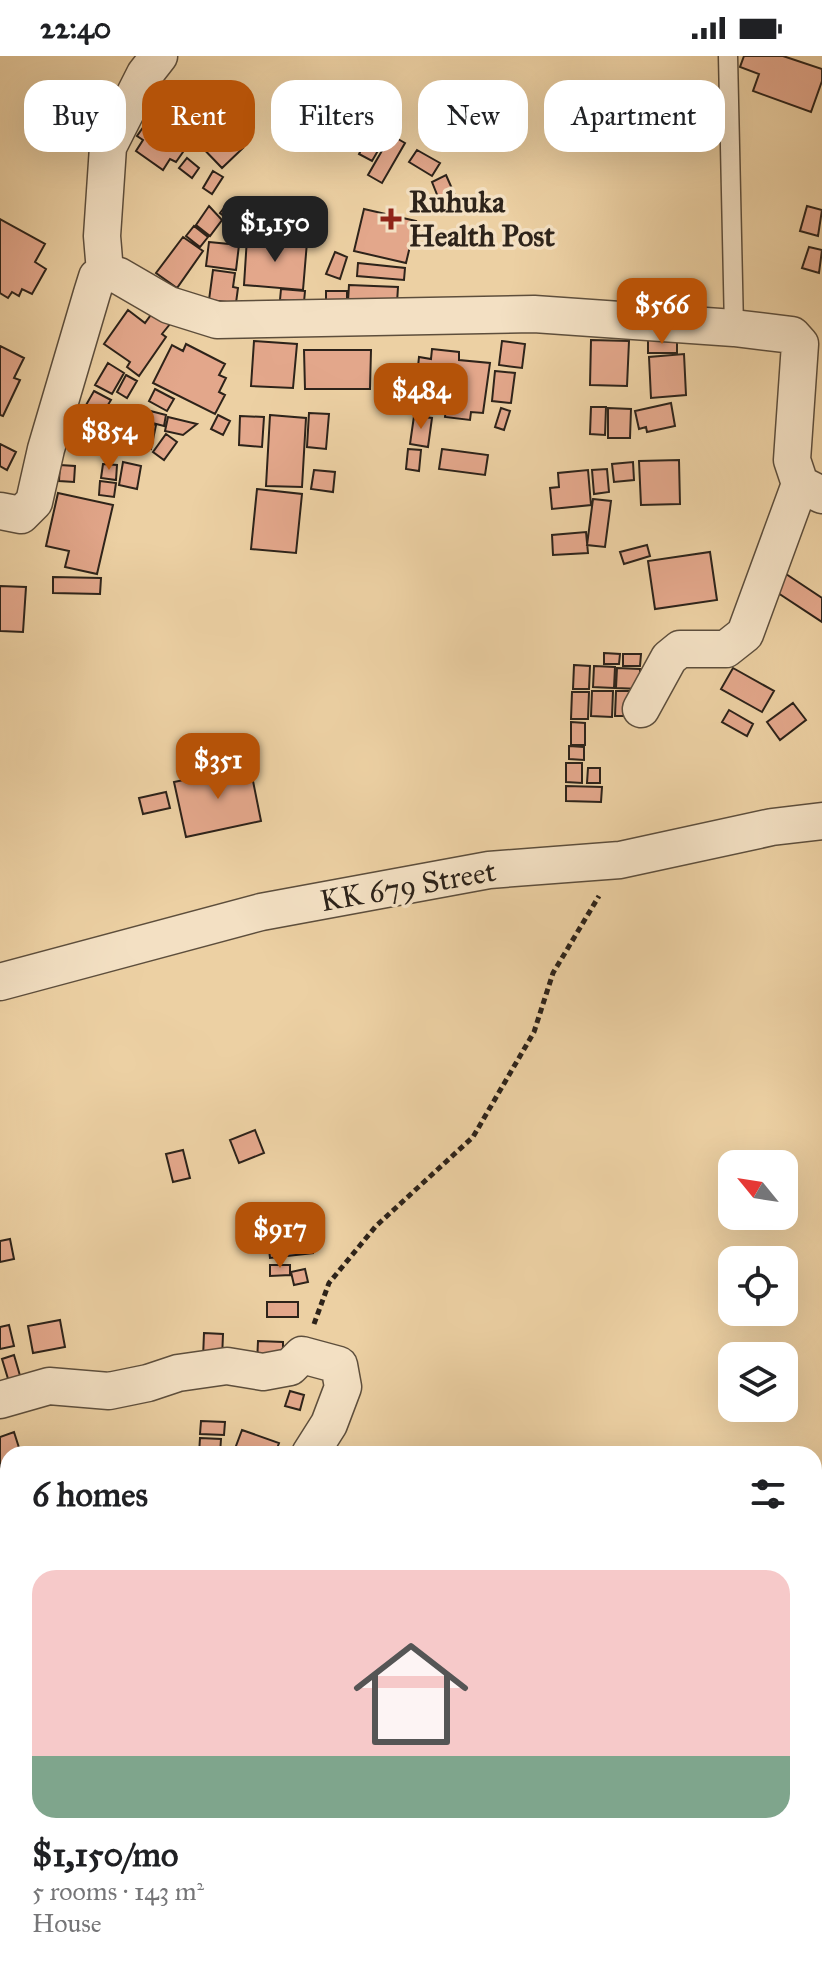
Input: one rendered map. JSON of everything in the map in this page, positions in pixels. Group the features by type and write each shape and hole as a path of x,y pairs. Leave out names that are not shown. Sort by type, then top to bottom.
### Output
{"street":[{"path":"105,272 102,236 108,147 145,74 159,56"},
{"path":"0,511 21,515 34,502 46,449 92,293 97,277 105,272 119,276 169,305 217,320 534,314 792,335 800,344 792,460 811,489 745,634 726,649 680,649 669,658 641,709"},
{"name":"KK 679 Street","path":"0,982 261,912 489,870 620,860 772,827 822,821"},
{"path":"0,1400 49,1386 109,1391 178,1373 227,1366 263,1372 290,1367 302,1355 339,1365 343,1387 329,1424 315,1446"}],"lane":[{"path":"728,56 734,328"}],"path":[{"path":"302,1355 329,1283 376,1226 473,1137 534,1032 553,973 620,860"}],"building":[{"path":"744,56 783,56 822,69 822,81 811,112 753,91 759,74 740,67"},
{"path":"142,142 142,152 183,152 176,162 170,159 163,170 136,151"},
{"path":"417,150 440,163 432,176 409,162"},
{"path":"207,152 239,152 222,168"},
{"path":"360,152 377,152 372,161"},
{"path":"381,152 400,152 382,183 368,175"},
{"path":"187,158 199,168 192,178 179,168"},
{"path":"213,171 223,177 212,194 203,188"},
{"path":"446,175 457,200 442,207 432,182"},
{"path":"228,203 243,215 235,225 220,213"},
{"path":"209,206 222,220 210,236 196,225"},
{"path":"807,206 822,210 818,236 800,231"},
{"path":"364,209 416,221 406,263 354,251"},
{"path":"0,219 45,244 35,262 46,269 32,294 22,289 19,296 12,292 8,298 0,293"},
{"path":"194,226 208,237 200,247 186,236"},
{"path":"183,237 203,251 177,288 156,273"},
{"path":"247,238 307,242 303,290 244,285"},
{"path":"209,242 239,245 236,270 206,266"},
{"path":"809,247 822,250 819,273 802,268"},
{"path":"335,252 347,257 340,279 326,274"},
{"path":"358,263 405,268 404,280 357,276"},
{"path":"213,270 235,273 233,287 238,288 236,303 209,300"},
{"path":"349,285 398,287 397,303 348,301"},
{"path":"281,289 305,291 304,302 280,300"},
{"path":"326,291 347,291 347,303 326,302"},
{"path":"128,310 145,323 153,312 170,324 162,334 166,337 139,376 127,367 130,362 104,344"},
{"path":"591,340 629,341 627,386 590,385"},
{"path":"648,340 677,340 677,353 648,353"},
{"path":"254,341 297,344 293,388 251,386"},
{"path":"502,341 525,344 522,368 499,365"},
{"path":"186,344 225,364 219,375 226,378 219,392 225,395 215,414 153,383 172,345 183,351"},
{"path":"0,346 24,358 14,378 20,380 3,416 0,415"},
{"path":"432,349 459,352 459,360 490,363 483,413 471,412 470,420 445,417 446,409 414,406 419,357 431,359"},
{"path":"304,350 371,350 370,389 305,389"},
{"path":"684,354 686,395 651,398 649,357"},
{"path":"108,363 124,373 112,394 95,385"},
{"path":"495,371 515,373 511,403 492,401"},
{"path":"126,375 137,381 127,398 117,392"},
{"path":"155,389 174,399 167,411 149,401"},
{"path":"94,391 111,400 98,421 82,412"},
{"path":"671,403 675,426 647,432 646,427 639,429 635,411"},
{"path":"135,407 166,415 164,426 133,418"},
{"path":"591,407 606,407 605,435 590,434"},
{"path":"501,408 510,411 504,430 495,427"},
{"path":"608,408 631,409 630,438 608,438"},
{"path":"309,413 329,414 326,449 307,447"},
{"path":"218,415 230,421 223,435 211,429"},
{"path":"270,415 306,418 302,487 266,486"},
{"path":"240,416 264,417 262,447 239,445"},
{"path":"414,416 432,418 428,447 410,444"},
{"path":"168,417 197,424 183,435 165,431"},
{"path":"133,420 156,425 151,449 127,443"},
{"path":"166,434 177,442 164,460 153,452"},
{"path":"0,444 16,452 7,470 0,466"},
{"path":"408,449 421,450 419,471 406,469"},
{"path":"442,449 488,455 485,475 439,469"},
{"path":"679,460 680,504 641,505 639,461"},
{"path":"123,462 141,466 137,489 119,485"},
{"path":"633,462 634,480 614,482 612,464"},
{"path":"103,464 117,465 116,480 101,478"},
{"path":"60,465 75,466 74,482 59,481"},
{"path":"607,469 609,492 594,494 592,470"},
{"path":"314,470 335,472 333,492 311,489"},
{"path":"588,470 591,505 552,509 550,488 559,487 558,473"},
{"path":"100,481 116,483 114,497 99,495"},
{"path":"257,489 302,494 296,553 251,549"},
{"path":"58,493 113,505 97,574 65,567 69,551 46,546"},
{"path":"593,499 611,501 605,547 587,545"},
{"path":"586,532 588,553 553,555 552,535"},
{"path":"647,545 650,556 624,564 620,552"},
{"path":"710,552 717,600 655,609 648,561"},
{"path":"786,574 822,598 822,622 775,591"},
{"path":"53,577 101,578 100,594 53,593"},
{"path":"0,586 26,587 23,632 0,631"},
{"path":"604,653 620,654 619,664 604,664"},
{"path":"623,654 641,654 640,666 623,666"},
{"path":"574,665 590,666 589,689 573,689"},
{"path":"594,666 615,667 614,688 593,687"},
{"path":"617,668 640,669 640,689 616,688"},
{"path":"733,668 774,691 762,712 721,689"},
{"path":"592,691 613,691 612,717 591,716"},
{"path":"616,691 632,691 631,716 615,716"},
{"path":"572,692 589,692 588,719 571,719"},
{"path":"793,703 806,720 780,740 767,722"},
{"path":"729,710 753,724 747,736 722,722"},
{"path":"571,722 585,723 585,745 571,745"},
{"path":"569,746 584,747 584,760 569,759"},
{"path":"566,763 582,763 582,783 566,782"},
{"path":"250,766 261,821 186,837 174,782"},
{"path":"588,768 600,768 600,783 587,783"},
{"path":"566,786 602,787 601,802 566,801"},
{"path":"166,792 170,808 143,814 139,798"},
{"path":"255,1130 264,1153 239,1163 230,1140"},
{"path":"183,1150 190,1178 173,1182 166,1154"},
{"path":"289,1229 290,1236 311,1233 313,1253 270,1258 267,1231"},
{"path":"10,1239 14,1259 0,1262 0,1241"},
{"path":"270,1265 290,1265 290,1275 270,1276"},
{"path":"305,1269 308,1282 294,1285 291,1272"},
{"path":"267,1302 298,1302 298,1317 267,1317"},
{"path":"60,1320 65,1347 33,1353 28,1326"},
{"path":"9,1325 14,1346 0,1349 0,1327"},
{"path":"204,1333 223,1334 222,1359 203,1358"},
{"path":"258,1341 283,1342 283,1364 257,1364"},
{"path":"14,1355 21,1379 9,1382 2,1359"},
{"path":"290,1391 304,1395 300,1410 285,1406"},
{"path":"201,1421 225,1422 224,1435 200,1434"},
{"path":"242,1430 279,1443 278,1446 236,1446"},
{"path":"14,1432 18,1446 0,1446 0,1437"},
{"path":"200,1438 221,1439 221,1446 200,1446"}],"place":[{"name":"Ruhuka Health Post","path":"391,219"}]}
